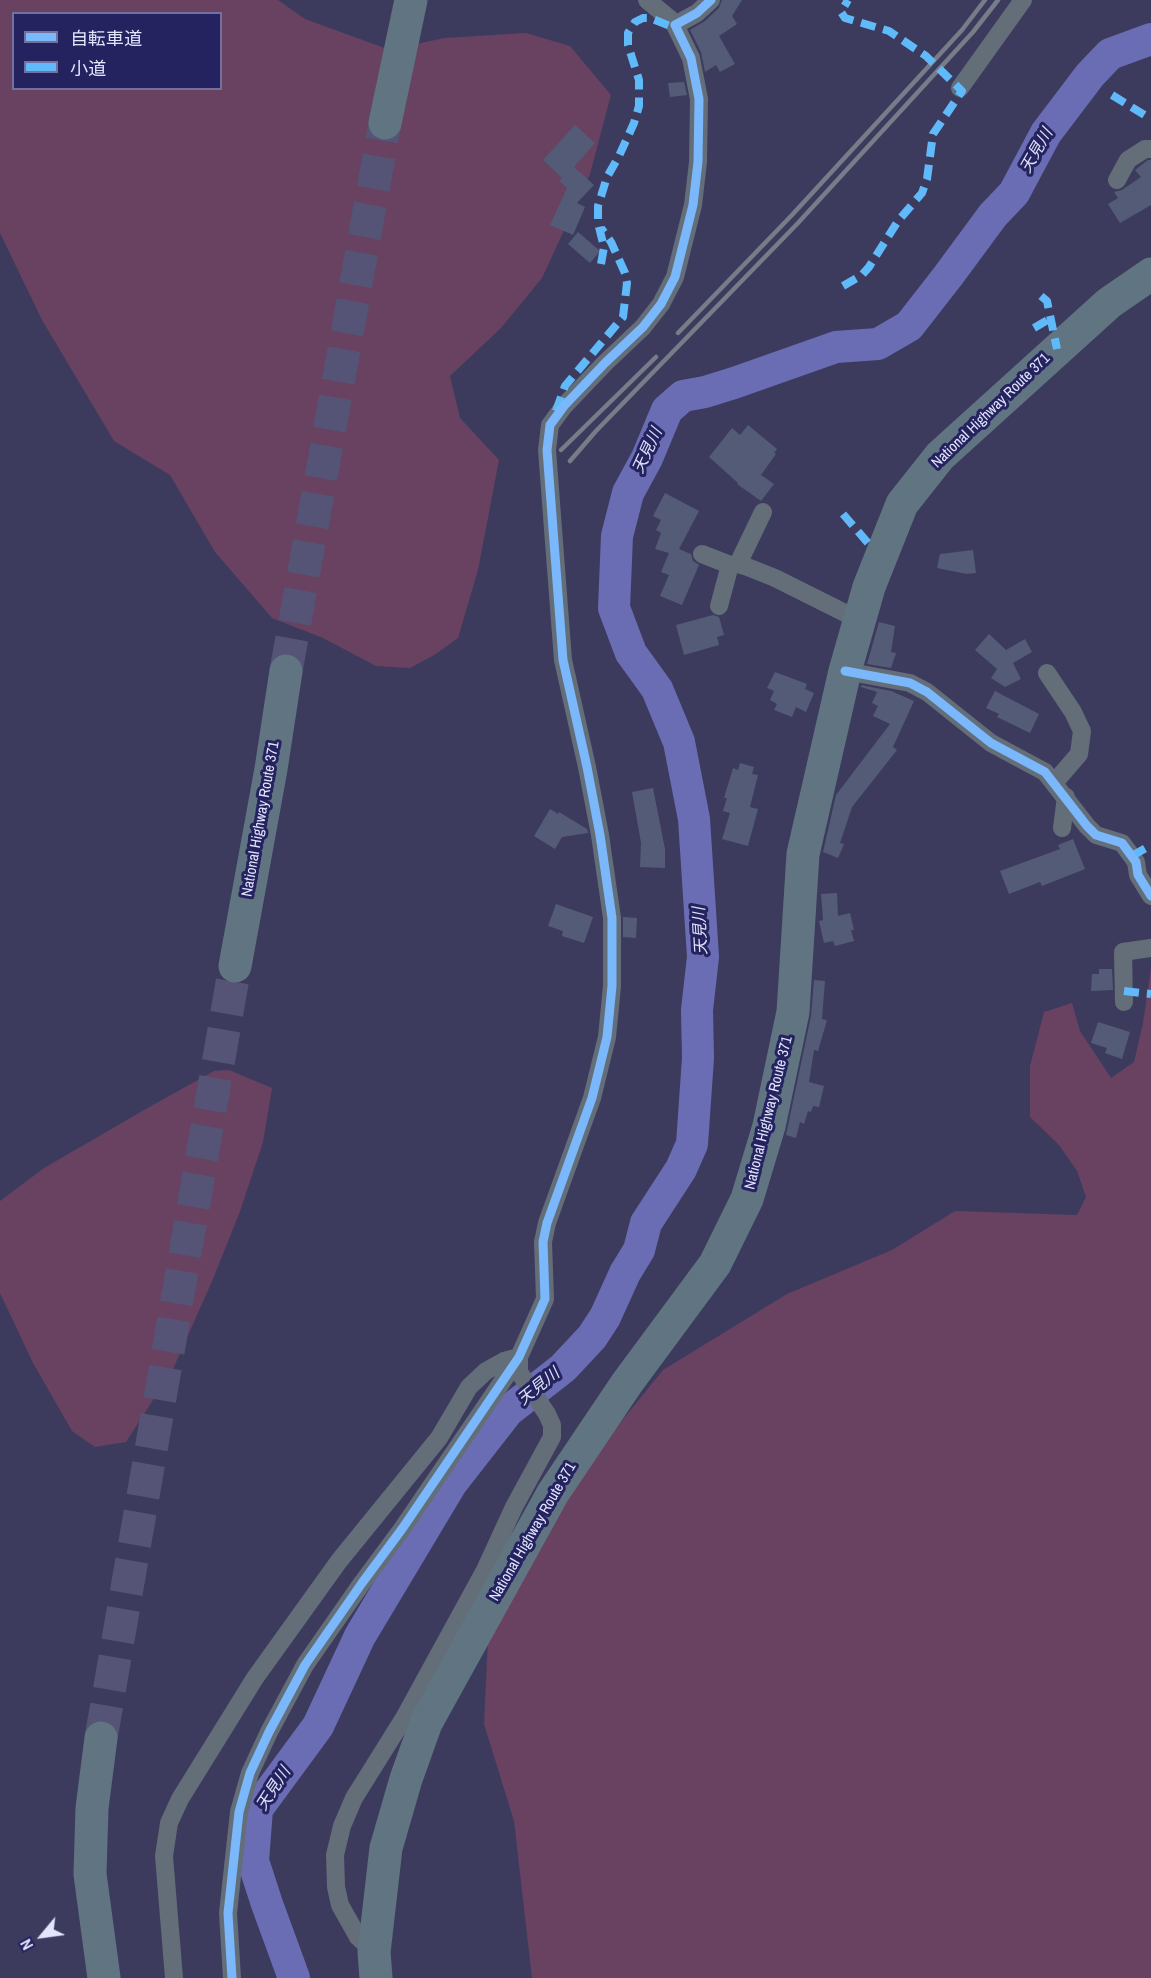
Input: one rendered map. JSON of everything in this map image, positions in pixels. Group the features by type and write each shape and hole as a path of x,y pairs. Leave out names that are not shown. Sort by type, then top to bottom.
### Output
{"highway":[{"path":"385,123 411,0"},
{"name":"National Highway Route 371","path":"375,1965 386,1848 406,1779 426,1723 553,1493 627,1383 715,1264 747,1199 769,1126 794,1012 803,854 845,671 869,587 902,504 940,456 1109,303 1151,274"},
{"name":"National Highway Route 371","path":"235,966 271,769 286,671"},
{"path":"101,1738 92,1808 90,1874 104,1978"}],"street":[{"path":"232,1978 228,1913 239,1812 250,1773 305,1665 519,1364 545,1299 543,1242 545,1232 592,1098 607,1037 612,986 612,918 587,767 563,660 547,450 550,425 564,406 604,363 643,327 661,304 675,277 693,205 698,162 699,99 691,58 675,25 647,0"},
{"path":"675,25 697,13 711,0"},
{"path":"960,88 1023,0"},
{"path":"1117,180 1128,160 1145,149 1151,149"},
{"path":"719,606 734,564 763,512"},
{"path":"702,554 776,578 860,620"},
{"path":"845,671 910,683 927,692 992,744 1045,772 1096,835 1122,843 1136,862 1138,874 1151,896"},
{"path":"1047,673 1073,712 1082,731 1079,754 1054,783"},
{"path":"1062,828 1066,797"},
{"path":"1124,1002 1123,952 1151,948"},
{"path":"174,1978 164,1856 169,1823 180,1799 255,1678 339,1561 439,1438 469,1387 486,1371 504,1361 519,1364 548,1414 552,1425 552,1437 514,1508 486,1570 404,1719 354,1798 342,1826 335,1855 336,1887 340,1905 375,1965"}],"shaded area":[{"path":"0,0 278,0 305,19 390,50 444,38 526,33 570,46 611,95 590,174 542,278 501,328 450,376 460,418 499,460 478,570 458,638 436,654 410,668 376,666 323,638 272,618 215,552 170,475 114,441 42,320 0,233"},
{"path":"1151,968 1151,1978 532,1978 514,1821 484,1724 488,1639 535,1542 594,1455 663,1370 787,1294 892,1250 955,1211 1077,1215 1086,1197 1077,1171 1059,1145 1030,1117 1030,1066 1044,1012 1072,1003 1080,1031 1111,1078 1134,1062 1143,1023"},
{"path":"229,1070 272,1088 263,1142 239,1214 173,1369 126,1442 95,1447 72,1431 33,1363 0,1293 0,1201 44,1168 151,1106 214,1071"}],"building":[{"path":"722,0 742,0 732,16 737,24 719,36 735,64 720,72 716,65 705,72 701,52 690,30 705,21 719,8"},
{"path":"684,82 687,95 670,97 668,83"},
{"path":"575,125 595,143 574,167 594,185 577,203 585,207 573,235 550,225 567,188 559,181 562,178 543,160"},
{"path":"1151,160 1151,205 1120,223 1108,204 1118,198 1114,192 1122,190 1141,177 1135,170"},
{"path":"578,232 600,251 590,263 568,244"},
{"path":"748,425 777,449 761,475 774,484 761,501 737,484 709,457 732,428 740,435"},
{"path":"665,493 699,511 679,549 691,554 693,561 699,565 682,605 660,596 669,575 661,572 669,553 655,549 661,533 656,530 661,520 653,516"},
{"path":"973,550 976,573 967,574 937,568 940,554"},
{"path":"713,615 719,617 724,635 717,637 719,645 684,655 676,625"},
{"path":"879,622 895,626 891,652 896,653 891,668 867,664"},
{"path":"989,634 1006,650 1025,639 1032,652 1013,663 1021,679 1005,687 991,678 997,669 975,650"},
{"path":"775,672 807,684 805,689 814,693 806,712 796,707 792,717 774,710 777,704 770,700 774,691 767,688"},
{"path":"861,685 891,691 914,701 893,747 897,750 852,807 840,843 844,844 838,858 823,852 836,795 890,724 873,716 878,706 872,703 877,692 861,687"},
{"path":"995,691 1039,714 1030,733 997,717 999,714 986,708"},
{"path":"740,763 754,767 752,774 758,775 750,807 758,809 748,846 722,839 730,813 723,811 727,798 724,798 733,768 738,770"},
{"path":"653,788 665,849 665,868 640,867 641,843 632,792"},
{"path":"550,809 587,829 588,833 562,837 555,849 534,836"},
{"path":"1073,839 1085,869 1042,886 1040,882 1009,894 1000,871 1060,849 1058,845"},
{"path":"837,893 838,916 850,913 854,941 835,946 833,941 824,943 819,921 823,920 821,894"},
{"path":"556,904 593,917 584,943 562,936 563,931 548,926"},
{"path":"623,917 637,918 636,938 623,937"},
{"path":"1099,969 1112,969 1113,990 1091,991 1092,974 1099,974"},
{"path":"814,980 825,981 822,1019 827,1020 818,1051 814,1050 809,1082 824,1086 819,1107 813,1106 811,1112 808,1111 804,1124 800,1122 796,1138 786,1135 811,1016"},
{"path":"1098,1022 1130,1032 1122,1059 1105,1053 1107,1048 1091,1043"}],"waterway":[{"name":"天見川","path":"294,1978 253,1861 257,1809 318,1726 360,1636 451,1484 508,1411 563,1368 592,1337 605,1317 625,1273 639,1250 646,1223 681,1169 692,1144 698,1058 697,1010 703,957 694,819 679,742 657,689 631,653 614,608 617,536 628,493 647,458 667,410 683,396 734,383 836,347 878,344 909,326 993,215 1014,193 1046,133 1090,75 1110,54 1151,39"}],"tunnel":[{"path":"286,671 385,123"},
{"path":"101,1738 235,966"}],"railway":[{"path":"678,333 792,215 962,30 985,0"},
{"path":"570,461 596,431 798,223 973,32 998,0"},
{"path":"561,450 656,357"}],"marked path":[{"path":"843,286 862,275 869,267 898,221 922,193 927,179 933,134 962,91 926,56 889,31 845,18 841,12 848,0"},
{"path":"601,264 604,247 598,223 598,206 607,177 634,123 639,106 639,80 628,45 628,33 635,22 643,18 650,18 670,26 675,25"},
{"path":"1112,95 1151,119"},
{"path":"556,411 565,386 623,317 627,283 625,273 611,242 601,228"},
{"path":"1041,296 1047,301 1057,349"},
{"path":"1034,328 1051,318"},
{"path":"843,514 868,543"},
{"path":"1132,856 1151,845"},
{"path":"1124,991 1151,994"}],"cycle path":[{"path":"232,1978 228,1913 239,1812 250,1773 305,1665 402,1529 519,1357 545,1299 543,1242 547,1223 592,1098 607,1037 612,986 612,918 600,835 563,660 547,450 550,425 564,406 643,327 661,304 675,277 693,205 698,162 699,99 691,58 675,25 697,13 711,0"},
{"path":"845,671 910,683 927,692 991,743 1045,772 1096,835 1122,843 1136,862 1138,875 1151,896"}]}
